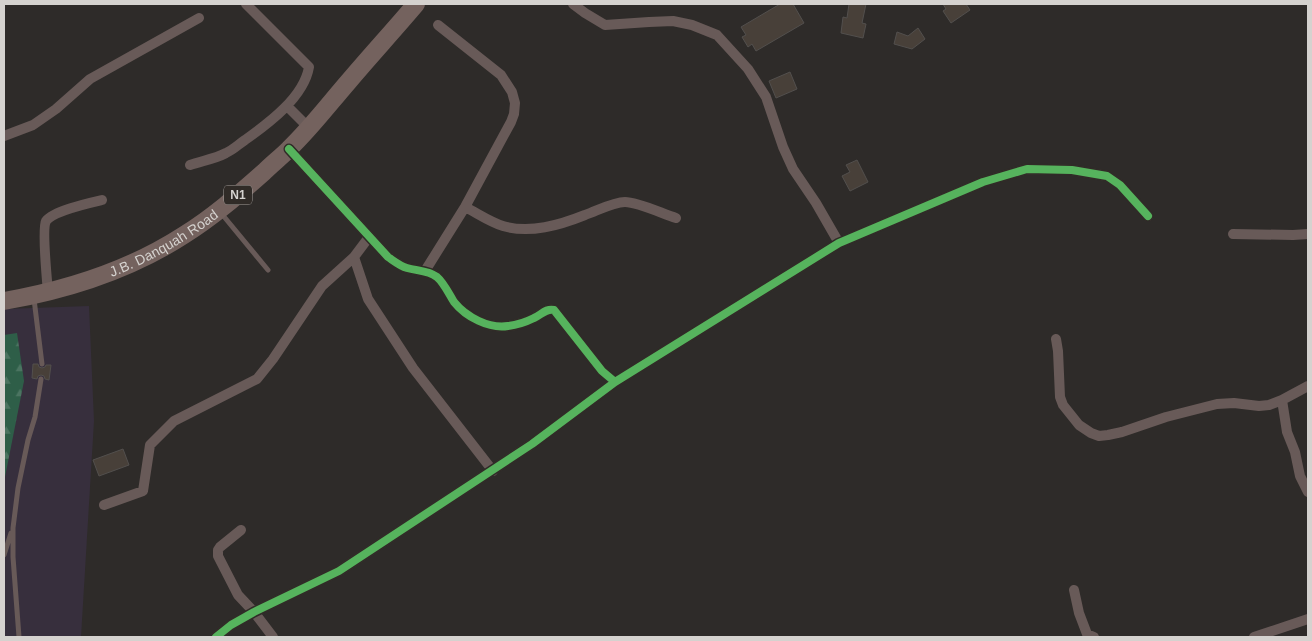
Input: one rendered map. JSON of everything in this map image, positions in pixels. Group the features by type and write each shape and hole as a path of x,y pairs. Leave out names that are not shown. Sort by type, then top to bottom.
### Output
{"highway":[{"name":"J.B. Danquah Road","path":"4,301 72,286 134,262 184,236 219,210 289,149 416,4"}],"street":[{"path":"190,165 227,153 256,132 287,106 308,74 309,67 246,4"},
{"path":"573,4 605,25 673,21 692,25 717,35 748,69 766,97 783,147 793,169 816,203 839,243"},
{"path":"4,136 33,125 56,109 90,79 199,18"},
{"path":"425,272 465,207 512,122 515,103 512,92 501,75 438,25"},
{"path":"287,106 309,128"},
{"path":"289,149 388,257 401,266 430,273 438,278 462,310 486,324 509,326 534,318 547,310 554,310 602,371 615,382"},
{"path":"216,637 231,625 254,612 339,571 493,471 615,382 839,243 983,182 1027,169 1072,170 1107,176 1120,185 1148,216"},
{"path":"41,294 46,261 46,221 72,208 102,200"},
{"path":"465,207 503,226 529,229 553,226 618,202 628,202 676,218"},
{"path":"1233,234 1308,234"},
{"path":"104,505 143,491 150,445 174,421 257,379 273,359 322,286 354,257 369,237"},
{"path":"354,257 368,300 413,368 493,471"},
{"path":"1056,339 1060,369 1060,397 1063,405 1079,426 1098,436 1122,432 1166,417 1217,404 1234,403 1259,406 1269,404 1282,400 1308,386"},
{"path":"1282,400 1287,432 1295,452 1300,476 1308,492"},
{"path":"241,530 220,547 218,556 238,595 273,637"},
{"path":"1074,590 1079,613 1087,634 1094,637"},
{"path":"1254,637 1308,619"}],"lane":[{"path":"219,210 268,270"},
{"path":"41,294 42,364"},
{"path":"19,637 13,557 13,528 18,488 35,417 41,379"},
{"path":"4,556 13,528"}],"shaded area":[{"path":"89,306 94,421 81,637 4,637 4,309"}],"green space":[{"path":"17,333 24,381 4,482 4,335"}],"building":[{"path":"780,4 793,4 804,23 756,51 752,44 748,47 742,37 746,35 741,27"},
{"path":"849,4 866,4 862,23 866,24 863,38 841,33 843,17 847,18"},
{"path":"943,4 966,4 970,10 951,23 943,11 946,9"},
{"path":"918,28 925,39 912,49 894,44 897,32 908,36"},
{"path":"790,72 797,89 776,98 769,81"},
{"path":"857,160 868,182 850,191 842,176 850,172 846,165"},
{"path":"33,364 38,364 42,368 46,365 51,365 49,380 41,375 37,379 32,378"},
{"path":"123,449 129,465 99,476 93,460"}],"cycle path":[{"path":"289,149 388,257 404,267 426,272 437,277 454,302 471,317 493,326 511,326 534,318 546,311 554,310 602,371 615,382"},
{"path":"216,637 231,625 254,612 339,571 532,444 615,382 839,243 983,182 1027,169 1072,170 1107,176 1120,185 1148,216"}]}
